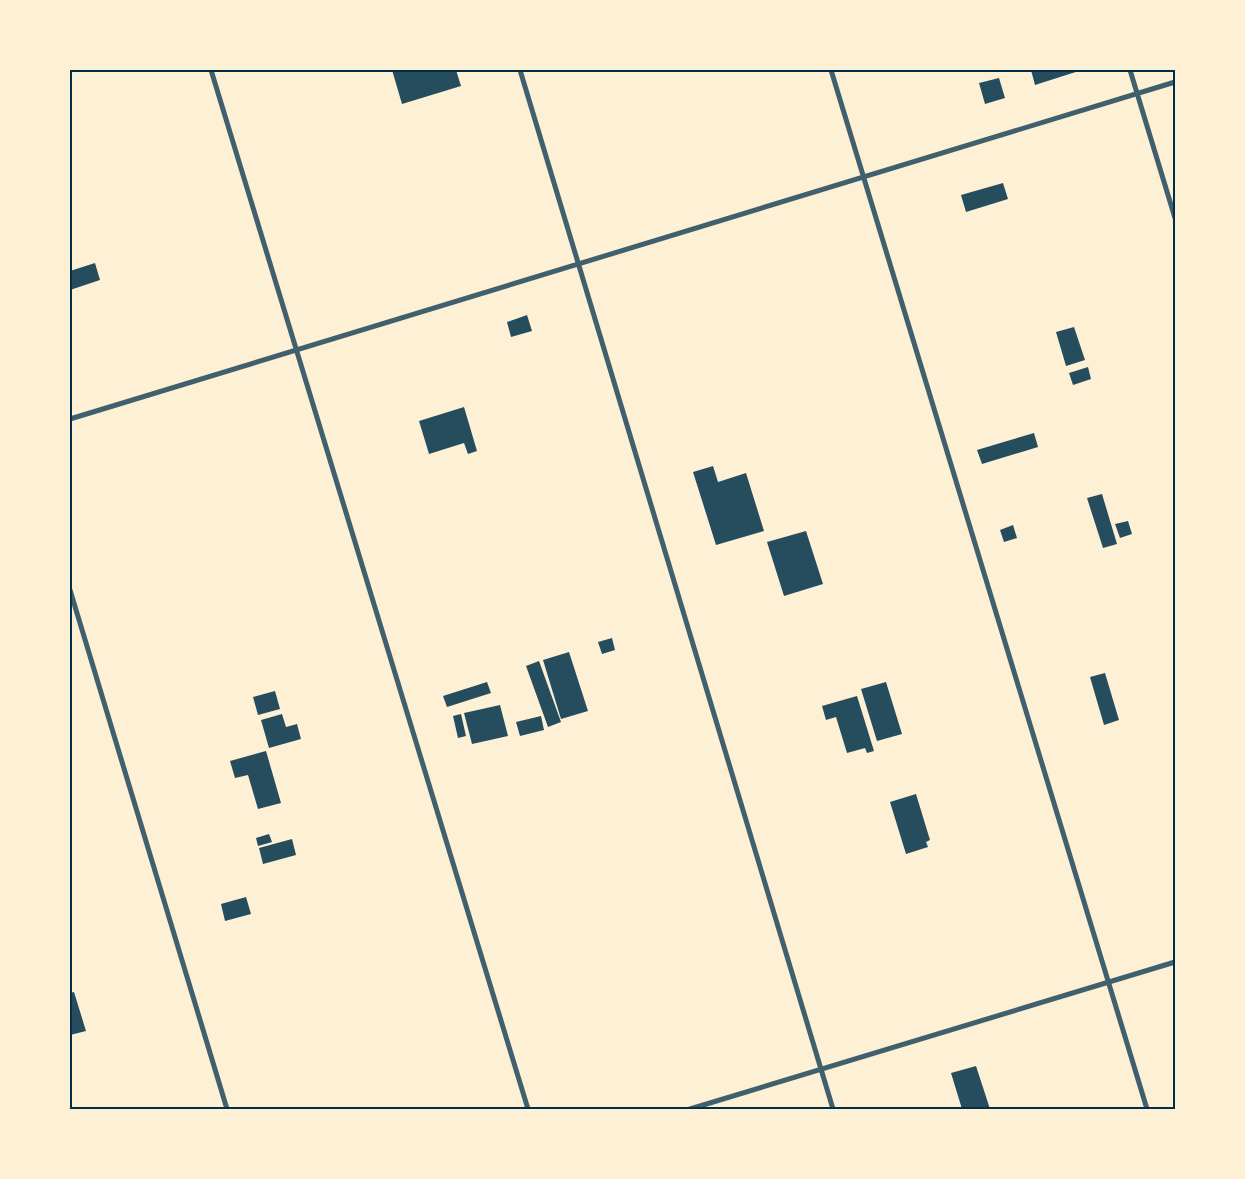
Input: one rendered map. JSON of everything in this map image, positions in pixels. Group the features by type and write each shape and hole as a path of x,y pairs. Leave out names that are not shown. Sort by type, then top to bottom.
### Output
{"street":[{"path":"211,70 528,1109"},
{"path":"520,70 833,1109"},
{"path":"831,70 1147,1109"},
{"path":"1130,70 1175,218"},
{"path":"70,419 1175,82"},
{"path":"70,590 227,1109"},
{"path":"690,1109 1175,962"}],"building":[{"path":"392,70 456,70 461,86 402,104"},
{"path":"1031,70 1082,70 1035,85"},
{"path":"999,78 1005,98 985,104 979,83"},
{"path":"1003,183 1008,199 966,212 961,195"},
{"path":"95,263 100,280 70,290 70,271"},
{"path":"527,315 532,331 511,337 507,322"},
{"path":"1074,327 1085,360 1066,366 1056,332"},
{"path":"1088,367 1091,379 1073,385 1069,373"},
{"path":"464,407 477,451 468,454 464,443 429,454 419,421"},
{"path":"1034,433 1038,447 982,464 977,450"},
{"path":"713,466 718,482 746,473 764,531 716,545 693,472"},
{"path":"1102,494 1117,544 1103,548 1087,498"},
{"path":"1128,521 1132,534 1120,538 1115,524"},
{"path":"1013,525 1017,538 1004,542 1000,530"},
{"path":"806,531 823,584 784,596 767,542"},
{"path":"612,638 615,650 602,654 598,642"},
{"path":"569,652 588,711 561,719 543,660"},
{"path":"539,661 561,722 548,727 526,666"},
{"path":"1105,673 1119,720 1104,725 1090,677"},
{"path":"487,682 491,693 447,707 443,696"},
{"path":"886,682 902,734 877,741 861,689"},
{"path":"275,691 280,709 258,715 253,697"},
{"path":"857,696 874,751 867,753 865,748 847,753 836,717 826,720 822,706"},
{"path":"500,705 508,736 472,744 464,713"},
{"path":"282,714 286,727 297,724 301,739 269,748 261,720"},
{"path":"461,714 466,736 458,738 453,716"},
{"path":"541,716 544,730 520,736 516,722"},
{"path":"266,751 281,803 258,809 248,775 235,778 230,761"},
{"path":"916,794 930,840 926,842 928,847 906,854 890,802"},
{"path":"269,834 272,842 258,846 256,838"},
{"path":"292,839 296,855 263,864 259,848"},
{"path":"246,897 251,914 225,921 221,904"},
{"path":"74,992 86,1031 70,1035 70,993"},
{"path":"976,1066 990,1109 962,1109 951,1073"}]}
